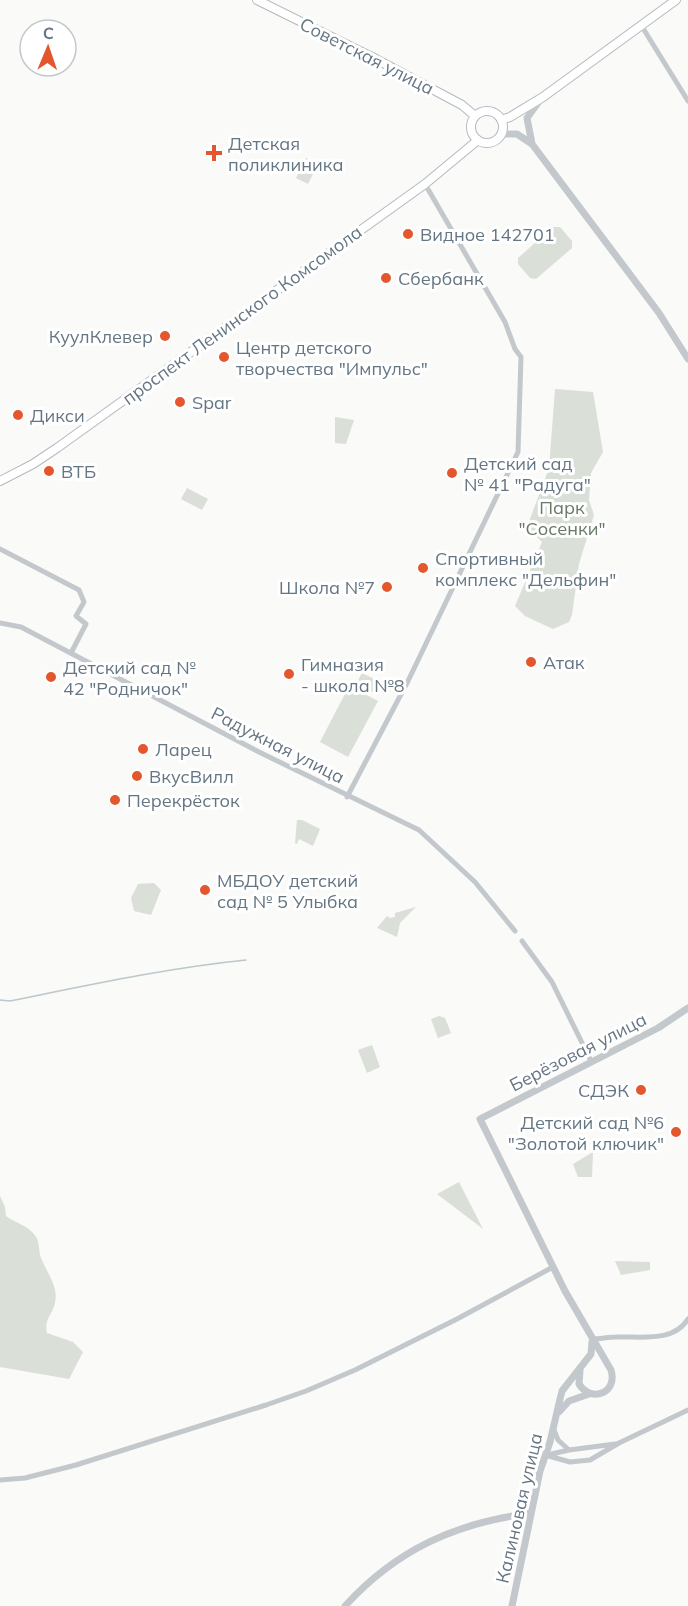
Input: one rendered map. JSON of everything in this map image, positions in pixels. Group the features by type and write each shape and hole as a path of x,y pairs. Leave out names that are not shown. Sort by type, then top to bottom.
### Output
{"main road":[{"name":"Советская улица","path":"257,0 372,57 462,105 475,116"},
{"path":"501,120 543,97 676,0"},
{"path":"489,111 501,120 503,129 493,142 478,140 471,129 475,116 479,113 489,111"},
{"name":"проспект Ленинского Комсомола","path":"0,481 33,464 57,448 425,184 478,140"}],"street":[{"path":"641,25 688,100"},
{"path":"532,144 526,118 543,97"},
{"path":"501,134 517,134 532,144 658,313 688,359"},
{"path":"347,797 411,673 518,452 521,357 515,349 505,322 425,184"},
{"path":"0,549 79,590 84,603 76,616 86,624 71,653"},
{"name":"Радужная улица","path":"0,623 21,627 347,797 419,830 475,882 515,931"},
{"path":"522,941 552,982 591,1060"},
{"name":"Берёзовая улица","path":"553,1267 480,1119 591,1060 658,1028 688,1008"},
{"path":"0,1480 26,1478 76,1465 256,1409 306,1390 355,1370 553,1267 592,1340 611,1370 613,1380 608,1389 600,1395 589,1394 569,1401 556,1417"},
{"path":"592,1340 613,1337 663,1336 682,1329 688,1319"},
{"name":"Калиновая улица","path":"512,1606 540,1471 562,1391 591,1354 592,1340"},
{"path":"589,1394 579,1384 581,1368 593,1360 608,1365"},
{"path":"545,1455 570,1462 590,1460 688,1410"},
{"path":"553,1429 558,1440 568,1450"},
{"path":"545,1455 620,1443"},
{"path":"345,1606 385,1569 429,1541 480,1522 531,1513"}],"green space":[{"path":"306,158 318,164 308,184 296,178"},
{"path":"553,227 560,227 572,241 572,248 536,279 530,278 518,264 518,258"},
{"name":"Парк \"Сосенки\"","path":"555,389 593,392 603,452 591,473 589,500 594,515 579,564 572,615 569,622 553,629 525,616 515,606 542,542 527,527 549,468"},
{"path":"335,417 354,420 346,444 335,443"},
{"path":"187,488 208,499 202,510 181,499"},
{"path":"362,673 382,683 376,694 356,684"},
{"path":"349,686 378,701 348,757 320,742"},
{"path":"297,820 302,820 320,829 313,846 299,839 297,844 295,843"},
{"path":"154,883 161,890 151,915 134,911 131,898 138,884"},
{"path":"416,907 400,923 397,937 377,928 387,916 395,917 395,913"},
{"path":"439,1016 445,1018 451,1033 438,1038 431,1019"},
{"path":"372,1045 380,1067 367,1073 358,1050"},
{"path":"593,1152 592,1177 578,1177 573,1164"},
{"path":"459,1182 483,1229 437,1194"},
{"path":"0,1196 6,1216 26,1227 36,1237 40,1255 53,1284 56,1296 54,1307 47,1320 47,1333 73,1342 83,1352 69,1379 0,1367"},
{"path":"615,1261 650,1262 650,1270 621,1275"}],"waterway":[{"path":"0,1000 10,1001 157,972 246,960"}],"place":[{"name":"Детская поликлиника","path":"214,153"},
{"name":"Видное 142701","path":"408,234"},
{"name":"Сбербанк","path":"386,278"},
{"name":"КуулКлевер","path":"165,336"},
{"name":"Центр детского творчества \"Импульс\"","path":"224,357"},
{"name":"Spar","path":"180,402"},
{"name":"Дикси","path":"18,415"},
{"name":"ВТБ","path":"49,471"},
{"name":"Детский сад № 41 \"Радуга\"","path":"452,473"},
{"name":"Спортивный комплекс \"Дельфин\"","path":"423,568"},
{"name":"Школа №7","path":"387,587"},
{"name":"Атак","path":"531,662"},
{"name":"Гимназия - школа №8","path":"289,674"},
{"name":"Детский сад № 42 \"Родничок\"","path":"51,677"},
{"name":"Ларец","path":"143,749"},
{"name":"ВкусВилл","path":"137,776"},
{"name":"Перекрёсток","path":"115,800"},
{"name":"МБДОУ детский сад № 5 Улыбка","path":"205,890"},
{"name":"СДЭК","path":"641,1090"},
{"name":"Детский сад №6 \"Золотой ключик\"","path":"676,1132"}]}
